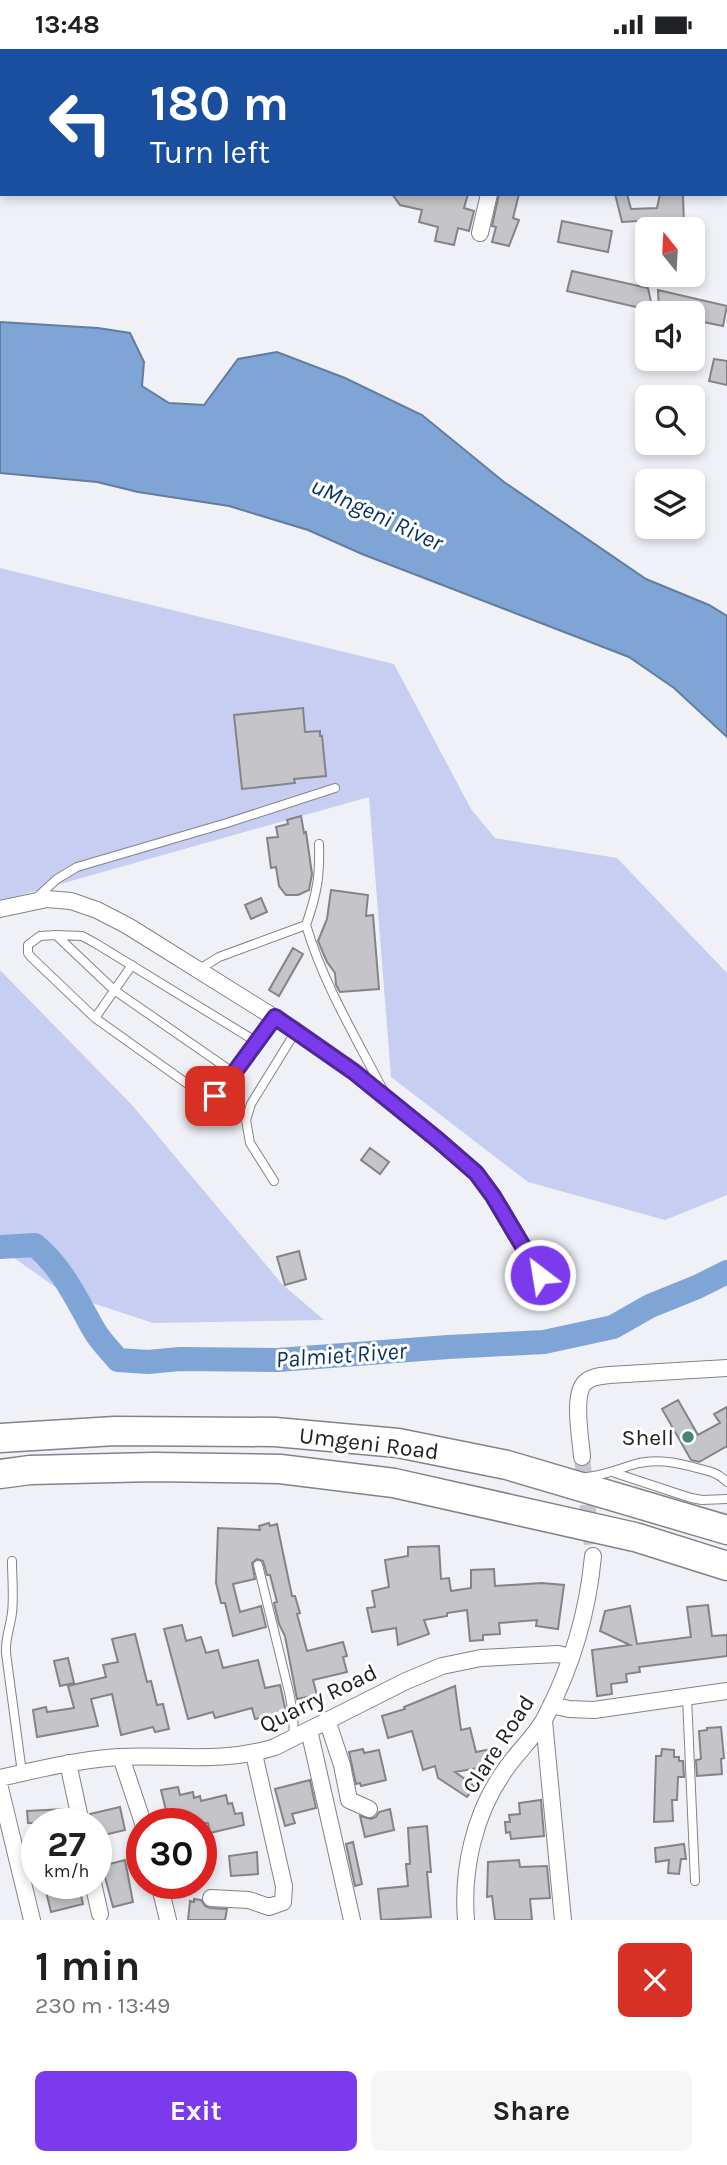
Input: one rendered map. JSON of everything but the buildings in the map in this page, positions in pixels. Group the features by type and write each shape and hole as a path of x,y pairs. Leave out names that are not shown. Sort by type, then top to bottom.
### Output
{"highway":[{"name":"Umgeni Road","path":"0,1438 116,1431 275,1432 398,1443 508,1465 727,1531"},
{"name":"Umgeni Road","path":"0,1474 30,1470 166,1467 280,1469 394,1483 635,1537 727,1565"}],"street":[{"path":"480,233 489,196"},
{"path":"0,909 47,899 71,901 97,910 128,926 296,1031 354,1072 476,1173 493,1196 540,1275"},
{"path":"582,1457 578,1405 582,1385 587,1380 609,1375 727,1368"},
{"name":"Clare Road","path":"466,1920 464,1895 479,1818 503,1773 544,1721 551,1705 586,1608 593,1556"},
{"name":"Quarry Road","path":"0,1778 68,1763 121,1757 199,1758 254,1754 294,1738 406,1681 442,1667 481,1658 558,1654 570,1657"},
{"path":"551,1705 594,1710 727,1691"},
{"path":"327,1720 342,1765 349,1800 369,1809"},
{"path":"544,1721 563,1920"},
{"path":"309,1730 352,1920"},
{"path":"217,1898 249,1901 269,1907 283,1902 284,1886 254,1754"},
{"path":"121,1757 138,1808"},
{"path":"68,1763 78,1808"},
{"path":"0,1788 32,1920"},
{"path":"97,1899 100,1914"},
{"path":"163,1899 168,1920"}],"lane":[{"path":"33,902 57,879 77,867 335,788"},
{"path":"319,844 320,872 317,891 306,925 324,974 388,1099"},
{"path":"198,970 219,957 306,925"},
{"path":"56,935 114,991 234,1073"},
{"path":"257,1042 82,936 40,936 28,945 27,953 96,1018 208,1096 215,1096 220,1092 257,1042 275,1017"},
{"path":"96,1018 132,965"},
{"path":"274,1181 250,1143 246,1120 251,1104 296,1031"},
{"path":"555,1479 601,1476 640,1463 656,1461 712,1470 727,1482"},
{"path":"615,1472 691,1498 727,1499"},
{"path":"12,1561 12,1610 5,1646 22,1773"},
{"path":"258,1565 289,1692 294,1738"},
{"path":"687,1697 695,1881"}],"shaded area":[{"path":"0,568 394,664 471,809 495,838 617,858 727,973 727,1195 665,1220 528,1182 391,1077 369,797 0,901"},
{"path":"0,970 132,1105 282,1284 324,1320 153,1323 65,1294 0,1248"}],"water":[{"name":"uMngeni River","path":"0,322 98,328 130,333 144,362 142,386 169,403 204,405 238,359 277,352 345,378 422,415 504,482 646,579 709,605 727,616 727,737 674,688 629,657 362,554 308,530 229,506 138,492 97,482 0,473"}],"waterway":[{"name":"Palmiet River","path":"0,1247 35,1245 61,1274 96,1334 118,1360 148,1362 180,1359 278,1360 544,1342 613,1327 650,1306 727,1272"}],"tunnel":[{"path":"582,1457 593,1556"}],"place":[{"name":"Shell","path":"688,1437"}],"route":[{"path":"215,1096 275,1017 354,1072 476,1173 493,1196 540,1275"}]}
